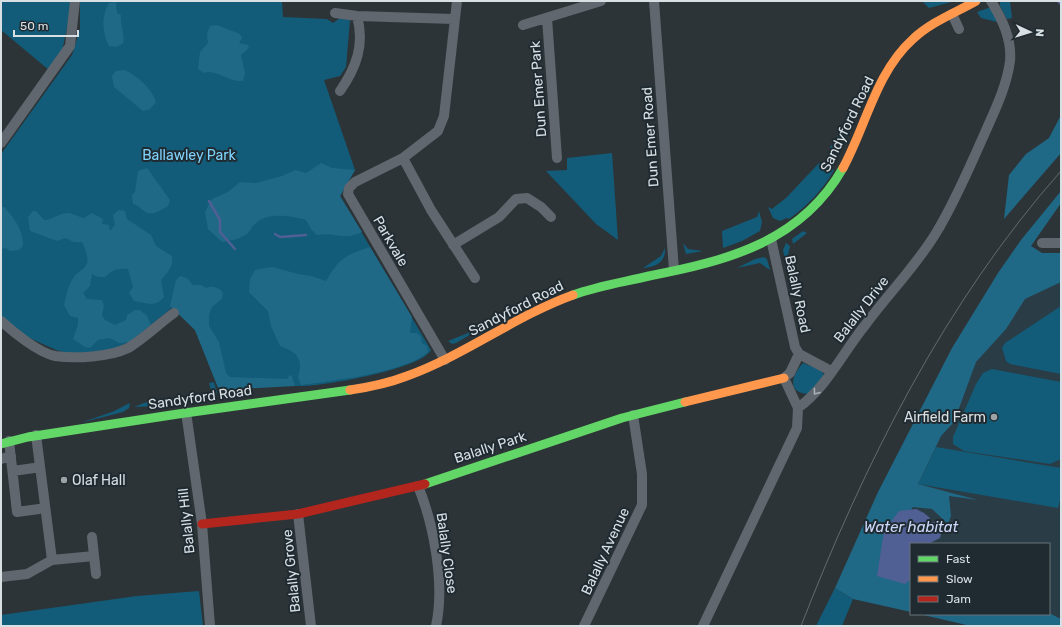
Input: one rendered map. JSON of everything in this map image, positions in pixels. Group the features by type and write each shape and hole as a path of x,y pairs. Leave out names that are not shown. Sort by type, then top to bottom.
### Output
{"main road":[{"name":"Sandyford Road","path":"5,442 36,435 72,432 186,412 359,389 416,373 445,360 531,313 564,298 588,290 736,255 772,239 794,225 807,214 824,197 834,183 842,169 872,100 893,63 905,46 920,32 976,1"},
{"name":"Balally Park","path":"202,524 298,514 418,486 633,415 784,378"}],"street":[{"path":"1,143 70,46 74,1"},
{"name":"Parkvale","path":"445,360 348,194 349,188 355,182 403,158 438,131 444,116 457,1"},
{"path":"523,25 601,1"},
{"name":"Dun Emer Road","path":"654,1 674,270"},
{"name":"Balally Drive","path":"798,408 813,397 865,324 910,271 936,233 953,203 1004,85 1010,60 1007,34 992,1"},
{"path":"335,13 357,16 454,19"},
{"path":"952,14 959,29"},
{"path":"340,91 353,73 360,48 359,24 357,16"},
{"name":"Dun Emer Park","path":"547,18 557,158"},
{"path":"403,158 431,210 475,278"},
{"path":"453,245 499,217 516,199 527,198 541,207 551,217"},
{"name":"Balally Road","path":"772,239 788,317 799,354 790,373 784,378"},
{"path":"1042,243 1061,243"},
{"path":"1,321 19,337 54,356 90,356 113,353 128,347 174,312"},
{"name":"Balally Road","path":"799,354 831,371"},
{"path":"702,626 797,428 798,408 784,378"},
{"name":"Balally Hill","path":"186,412 202,524 210,626"},
{"name":"Balally Avenue","path":"584,626 642,505 642,474 633,415"},
{"path":"36,435 52,560"},
{"path":"5,442 11,456 16,512 39,509"},
{"path":"1,459 11,456"},
{"path":"13,471 34,468"},
{"name":"Balally Close","path":"418,486 426,506 440,584 440,606 436,626"},
{"name":"Balally Grove","path":"298,514 311,626"},
{"path":"92,537 96,574"},
{"path":"1,577 27,574 52,560 94,556"}],"shaded area":[{"path":"116,2 117,13 121,15 123,36 123,43 117,47 109,46 103,24 106,8 109,3"},
{"path":"217,25 240,34 242,38 239,43 248,45 249,48 241,55 245,74 243,81 237,81 213,72 204,73 198,69 200,52 208,43 207,34 210,26"},
{"path":"124,70 139,79 148,87 156,102 150,109 143,111 114,87 112,76 116,71"},
{"path":"1061,115 1061,153 1004,219 1009,175 1026,154 1049,138"},
{"path":"321,163 332,168 355,170 340,196 362,232 350,236 317,235 311,229 306,220 280,216 267,217 255,224 245,235 228,241 222,242 208,229 205,212 212,199 228,192 240,182 256,183 282,176 295,170 306,173"},
{"path":"147,168 170,200 168,206 153,213 147,213 133,204 132,195 135,192 138,171"},
{"path":"1061,191 1061,203 1031,246 1042,253 1061,253 1061,282 1025,299 1006,329 976,362 954,422 941,436 918,484 978,500 949,496 951,516 948,524 932,509 913,507 897,529 910,572 910,612 853,599 835,588 878,492 952,348 998,273 1021,240"},
{"path":"1,207 4,207 8,211 20,229 23,246 19,250 10,251 6,248 1,249"},
{"path":"119,210 125,211 127,219 151,235 156,246 172,256 171,266 161,280 164,297 154,304 134,301 129,293 133,287 128,269 115,270 105,277 98,277 92,274 90,286 83,293 87,299 102,300 104,306 102,315 105,320 115,325 126,320 127,315 135,310 140,310 147,316 151,325 130,342 119,343 110,338 98,340 90,348 85,347 73,339 78,325 78,318 70,316 64,305 68,289 73,278 87,264 88,259 82,242 74,242 65,238 57,241 30,231 28,217 33,211 36,211 44,220 66,213 71,213 84,218 92,213 103,219 102,224 109,225 110,231 115,225 113,215"},
{"path":"370,247 412,317 410,333 417,333 421,337 422,343 427,346 428,352 418,359 404,365 386,370 349,378 301,385 298,377 300,365 298,357 291,351 280,346 271,326 268,311 249,292 250,279 255,270 272,267 326,281 335,267 344,258 355,252"},
{"name":"Airfield Farm","path":"1061,261 1061,626 971,626 923,615 1050,615 1050,543 910,543 910,612 853,599 958,355"},
{"path":"180,276 187,278 193,285 201,285 206,288 215,287 223,292 222,299 212,307 209,315 209,326 219,342 226,373 230,377 287,379 290,375 292,376 295,386 219,390 195,330 170,306 176,280"},
{"path":"1050,614 1061,619 1061,626 971,626 923,615 1050,615"}],"green space":[{"path":"5,1 70,1 71,10 62,51 49,70 1,30 1,3"},
{"name":"Ballawley Park","path":"80,1 282,1 283,17 327,19 333,23 340,18 350,20 346,67 340,76 324,80 355,170 340,196 431,350 424,357 410,364 373,375 333,383 304,386 256,387 236,389 222,393 219,390 195,330 173,307 130,342 111,350 70,354 56,350 23,335 1,315 1,154 72,55 80,29"},
{"path":"922,1 955,1 929,8"},
{"path":"1000,1 1010,1 1012,18 1007,19 1000,6"},
{"path":"991,7 997,22 981,18 977,12"},
{"path":"852,112 854,115 852,123 832,169 834,170 820,191 802,209 789,219 787,218 780,221 773,218 768,207 772,209 787,197 819,163 832,168 838,152 830,148"},
{"path":"612,153 618,240 596,224 546,171 567,170 567,158"},
{"path":"759,211 762,222 760,231 742,241 723,248 722,231 757,217"},
{"path":"803,231 807,233 793,244 792,239"},
{"path":"683,243 688,249 703,251 686,254"},
{"path":"786,243 790,246 786,264 783,250"},
{"path":"665,248 664,257 659,263 643,268 661,256"},
{"path":"764,257 767,259 770,270 760,263 737,268 755,259"},
{"path":"1061,306 1061,374 1010,364 1006,361 1002,348 1005,343"},
{"path":"483,327 456,343 452,344 448,341"},
{"path":"803,363 821,370 824,375 814,389 808,394 801,393 796,390 793,382 796,372"},
{"path":"992,369 1061,382 1061,459 1050,464 964,451 953,444 953,437 976,384 983,373"},
{"path":"214,382 217,393 212,394 209,383"},
{"path":"154,399 155,406 134,407"},
{"path":"130,403 129,408 123,412 80,423 112,412"},
{"path":"936,447 1061,468 1061,496 1058,508 918,484"},
{"path":"835,588 853,599 842,626 816,626"},
{"path":"199,591 203,626 1,626 1,615 137,596"}],"water":[{"name":"Water habitat","path":"916,509 930,518 929,522 935,522 936,526 942,526 943,528 940,538 930,543 910,543 910,580 905,584 877,576 884,531 899,511"}],"waterway":[{"path":"1058,1 1061,4"},
{"path":"209,201 220,220 220,232 235,249"},
{"path":"275,234 280,237 306,235"}],"tram line":[{"path":"801,626 852,505 880,445 911,387 944,330 980,275 1019,222 1061,171"}],"traffic: fast":[{"path":"573,295 601,287 706,263 734,255 760,244 784,231 806,214 826,193 843,168"},
{"path":"1,444 28,437 350,390"},
{"path":"425,484 622,418 685,402"}],"traffic: slow":[{"path":"843,168 881,83 900,52 927,28 976,1"},
{"path":"350,390 393,381 407,376 449,357 531,314 573,295"},
{"path":"685,402 784,378"}],"traffic: jam":[{"path":"202,524 298,514 425,484"}],"place":[{"name":"Airfield Farm","path":"994,417"},
{"name":"Olaf Hall","path":"64,480"}]}
